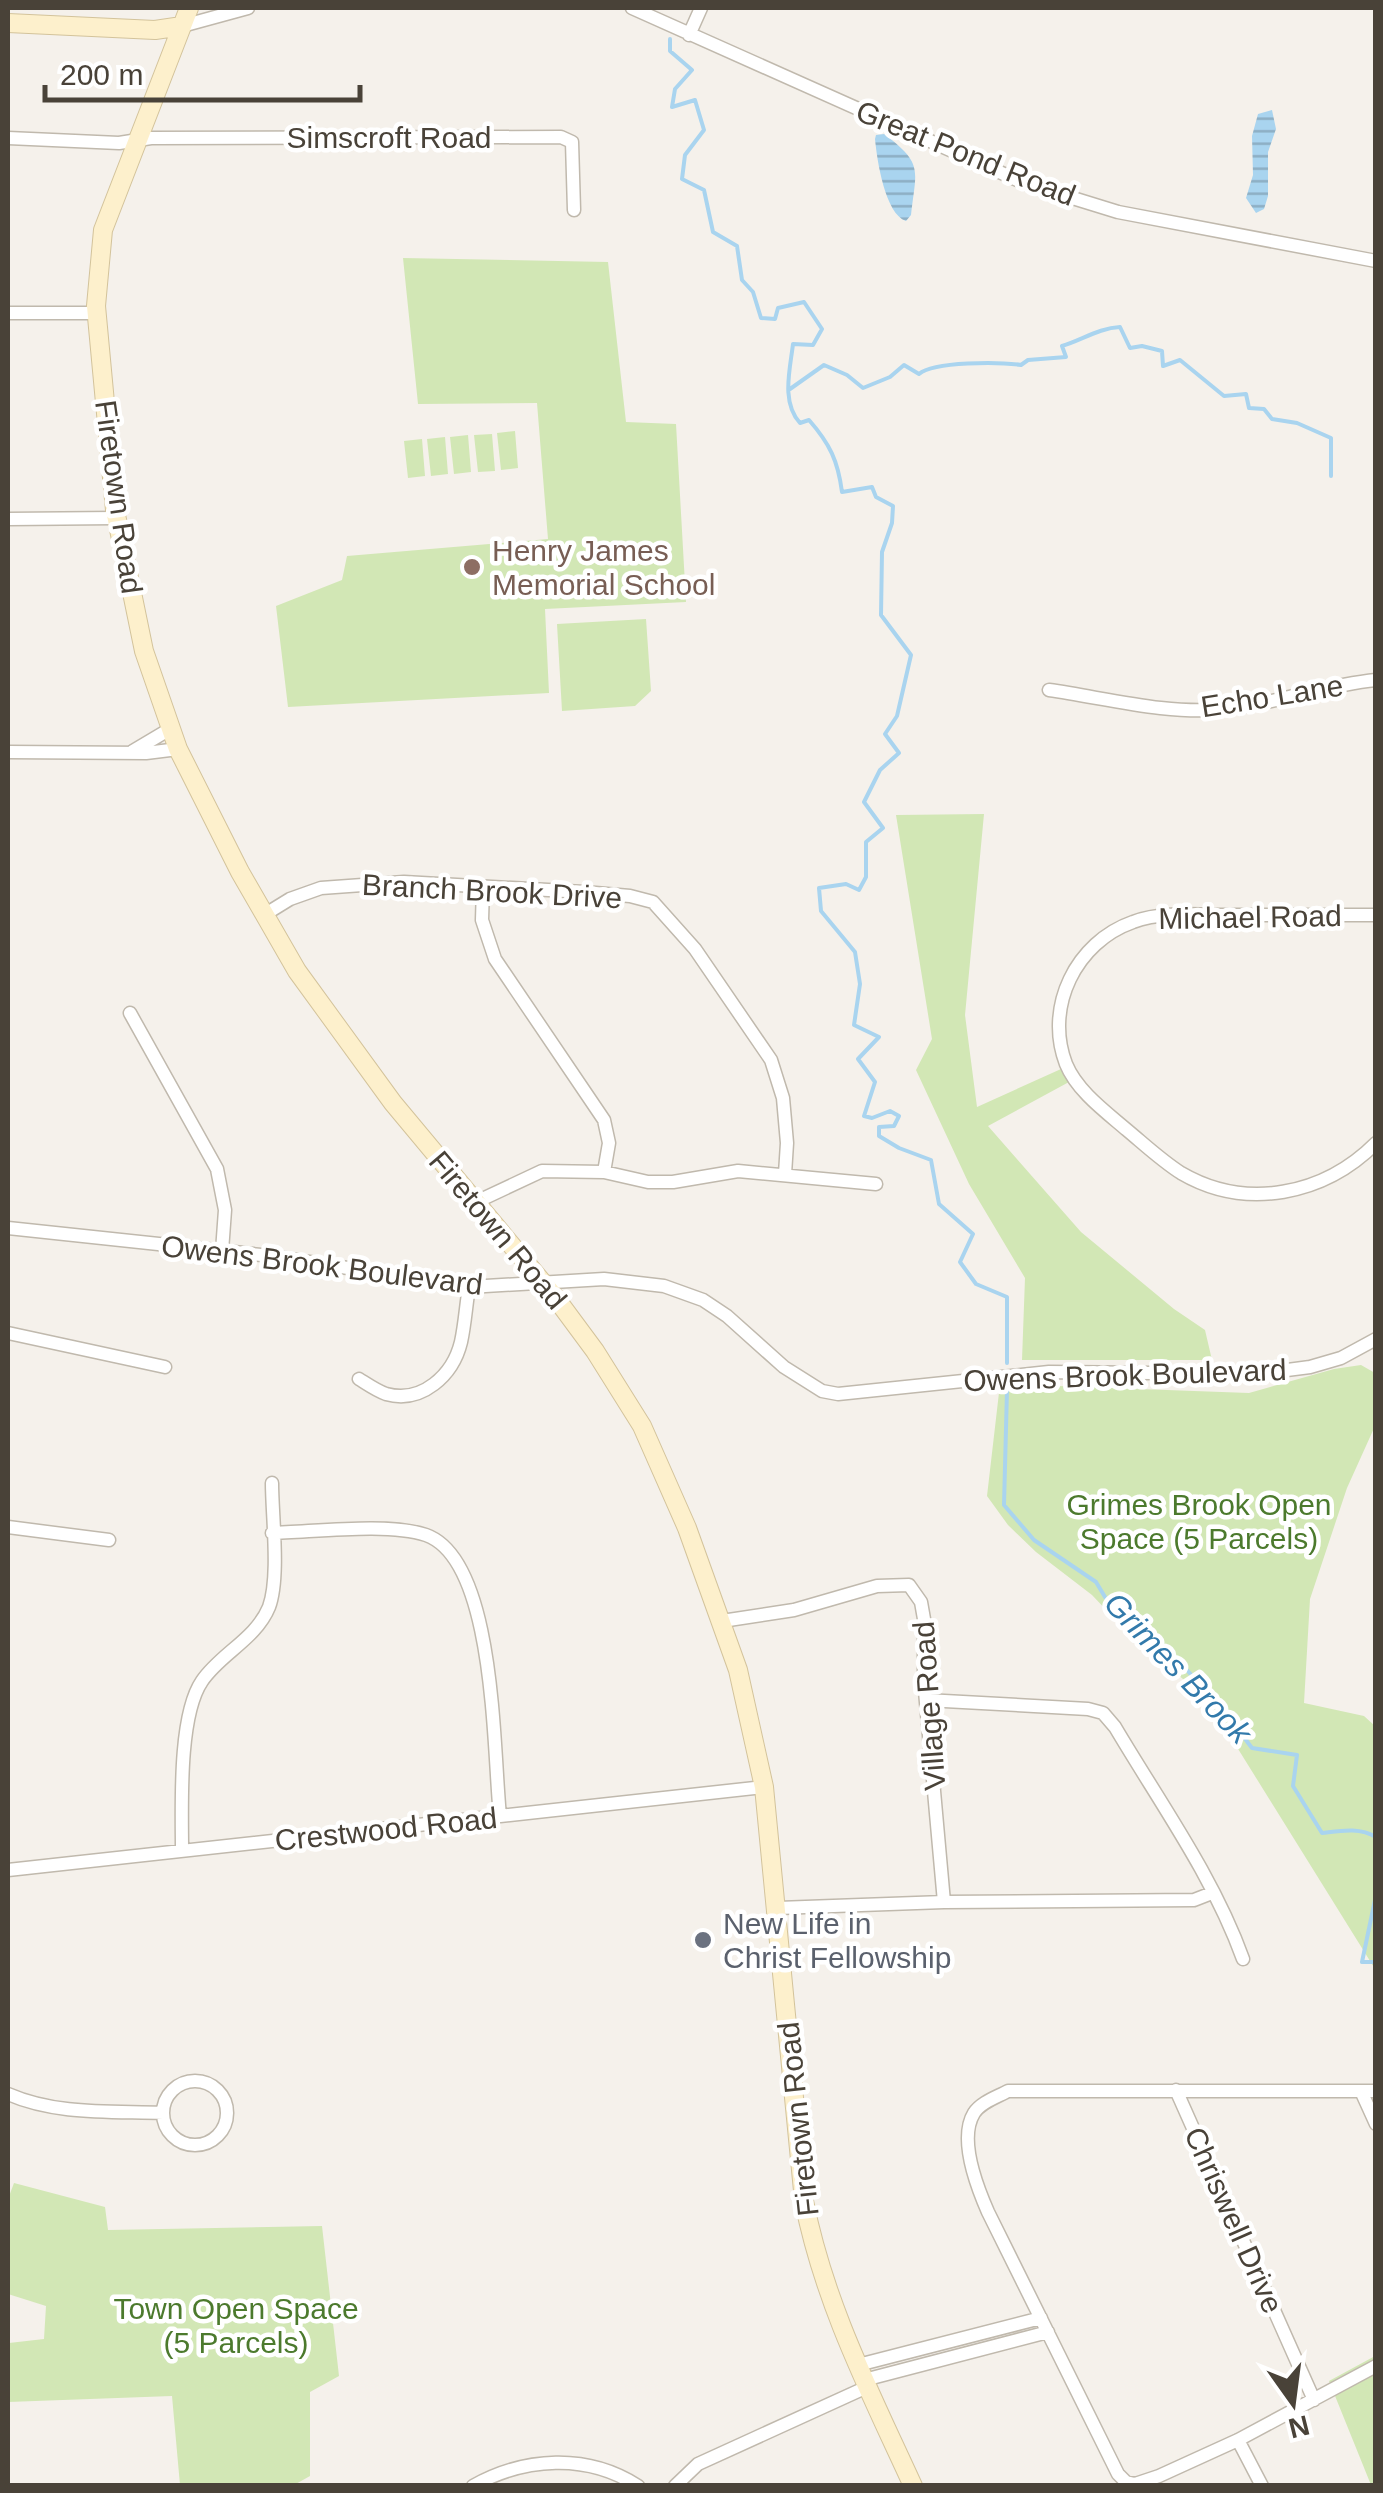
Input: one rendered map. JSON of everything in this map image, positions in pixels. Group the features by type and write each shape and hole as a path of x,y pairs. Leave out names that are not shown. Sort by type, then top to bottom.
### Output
{"street":[{"name":"Firetown Road","path":"189,8 103,230 96,313 116,518 144,651 178,749 297,970 393,1103 596,1350 642,1426 688,1528 742,1686 764,1787 804,2202 821,2275 913,2486"},
{"path":"8,23 138,30 182,26 248,8"},
{"name":"Great Pond Road","path":"632,8 1039,188 1118,212 1376,261"},
{"path":"689,35 701,8"},
{"path":"8,138 118,143 136,140"},
{"name":"Simscroft Road","path":"136,140 561,138 572,142 574,210"},
{"path":"8,313 96,313"},
{"path":"8,519 116,518"},
{"name":"Echo Lane","path":"1049,690 1201,711 1376,680"},
{"path":"131,752 170,730"},
{"path":"8,752 178,749"},
{"name":"Branch Brook Drive","path":"264,915 273,907 321,888 404,882 630,896 653,902 671,918 771,1060 783,1098 785,1174"},
{"path":"483,888 482,920 495,959 604,1120 609,1143 604,1172"},
{"name":"Michael Road","path":"1376,916 1206,915 1136,920 1112,931 1082,958 1062,994 1060,1017 1067,1066 1094,1102 1168,1164 1203,1183 1260,1194 1303,1189 1342,1171 1376,1143"},
{"path":"130,1013 216,1168 226,1210 222,1251"},
{"path":"476,1202 542,1170 604,1172 648,1182 738,1172 876,1184"},
{"name":"Owens Brook Boulevard","path":"8,1228 222,1251 470,1287 494,1288 539,1280 634,1280 702,1300 727,1316 784,1367 822,1390 838,1394 1049,1372 1257,1374 1326,1363 1376,1339"},
{"path":"358,1378 386,1394 418,1394 432,1386 454,1360 461,1343 470,1287"},
{"path":"8,1333 164,1367"},
{"path":"182,1850 182,1787 192,1706 202,1681 257,1627 268,1607 274,1579 272,1482"},
{"path":"8,1527 108,1540"},
{"path":"272,1533 408,1531 435,1540 456,1556 470,1584 487,1666 500,1816"},
{"name":"Village Road","path":"722,1621 794,1610 877,1586 910,1585 922,1602 924,1619 926,1700 944,1902"},
{"path":"926,1700 1067,1707 1103,1713 1115,1726 1200,1866 1243,1960"},
{"name":"Crestwood Road","path":"8,1870 764,1787"},
{"path":"778,1908 1194,1900 1212,1893"},
{"path":"189,2081 211,2085 225,2102 227,2113 219,2134 200,2144 179,2141 170,2134 162,2113 170,2092 189,2081"},
{"path":"1176,2090 1368,2091 1376,2124"},
{"name":"Chriswell Drive","path":"1176,2090 1314,2400 1238,2440 1136,2484 1126,2482 1118,2474 972,2176 970,2136 973,2114 984,2103 1008,2091 1176,2090"},
{"path":"8,2094 28,2103 63,2110 162,2113"},
{"path":"675,2486 698,2464 863,2377 1041,2318"},
{"path":"863,2377 1048,2332"},
{"path":"1314,2400 1376,2366"},
{"path":"1238,2440 1262,2486"},
{"path":"473,2486 508,2469 554,2462 592,2466 638,2486"}],"green space":[{"path":"403,258 608,262 626,422 676,424 686,602 545,609 549,693 288,707 276,606 342,580 347,556 548,539 537,403 418,404"},
{"path":"515,431 518,468 501,470 497,433"},
{"path":"492,434 495,471 478,472 474,435"},
{"path":"468,435 471,472 454,474 450,437"},
{"path":"445,437 448,474 431,476 427,439"},
{"path":"422,439 425,476 408,478 404,441"},
{"path":"646,619 651,691 635,706 562,711 557,624"},
{"path":"984,814 965,1015 977,1107 1061,1069 1069,1082 988,1126 1081,1232 1205,1330 1212,1360 1022,1360 1025,1278 969,1184 916,1070 932,1039 896,815"},
{"name":"Grimes Brook Open Space (5 Parcels)","path":"1361,1365 1375,1373 1375,1426 1347,1488 1310,1599 1304,1703 1364,1716 1375,1726 1375,1969 1207,1699 1129,1634 1092,1595 1036,1552 1008,1525 987,1496 1000,1384 1249,1393"},
{"name":"Town Open Space (5 Parcels)","path":"14,2183 105,2207 108,2230 322,2226 339,2376 310,2392 310,2476 294,2485 180,2485 172,2396 8,2402 9,2343 44,2339 46,2306 8,2294 8,2199"},
{"path":"1375,2356 1375,2485 1371,2485 1329,2381"}],"water":[{"path":"1272,110 1276,129 1268,152 1268,196 1264,209 1256,213 1246,198 1253,175 1252,136 1258,114"},
{"path":"884,134 906,153 914,168 911,215 906,221 893,208 883,185 875,139 876,135"}],"waterway":[{"name":"Grimes Brook","path":"670,39 670,51 692,70 675,89 672,107 695,100 704,130 685,155 682,179 704,190 713,232 737,246 742,280 753,292 761,318 775,319 778,308 804,302 822,329 813,345 793,344 788,385 794,415 800,423 809,420 828,445 842,492 872,487 876,497 893,506 882,552 881,615 911,655 897,716 885,734 899,753 880,770 864,802 883,828 866,842 866,877 859,890 846,884 819,888 821,911 855,952 860,984 854,1025 879,1037 858,1059 875,1082 864,1116 872,1118 890,1111 899,1116 894,1126 879,1127 879,1136 931,1160 939,1204 973,1234 960,1262 976,1284 1007,1297 1007,1363"},
{"path":"790,389 824,365 847,375 863,388 890,377 904,365 919,374 952,365 1021,365 1028,360 1066,357 1062,346 1120,327 1130,348 1142,346 1162,351 1163,366 1180,360 1224,396 1246,394 1249,408 1264,409 1272,419 1297,423 1331,438 1331,476"},
{"name":"Grimes Brook","path":"1007,1390 1004,1505 1034,1540 1096,1582 1111,1607 1132,1616 1173,1655 1252,1748 1297,1755 1293,1786 1322,1833 1356,1831 1376,1837"},
{"name":"Grimes Brook","path":"1376,1895 1362,1962 1376,1962"}],"place":[{"name":"Henry James Memorial School","path":"472,567"},
{"name":"New Life in Christ Fellowship","path":"703,1940"}]}
